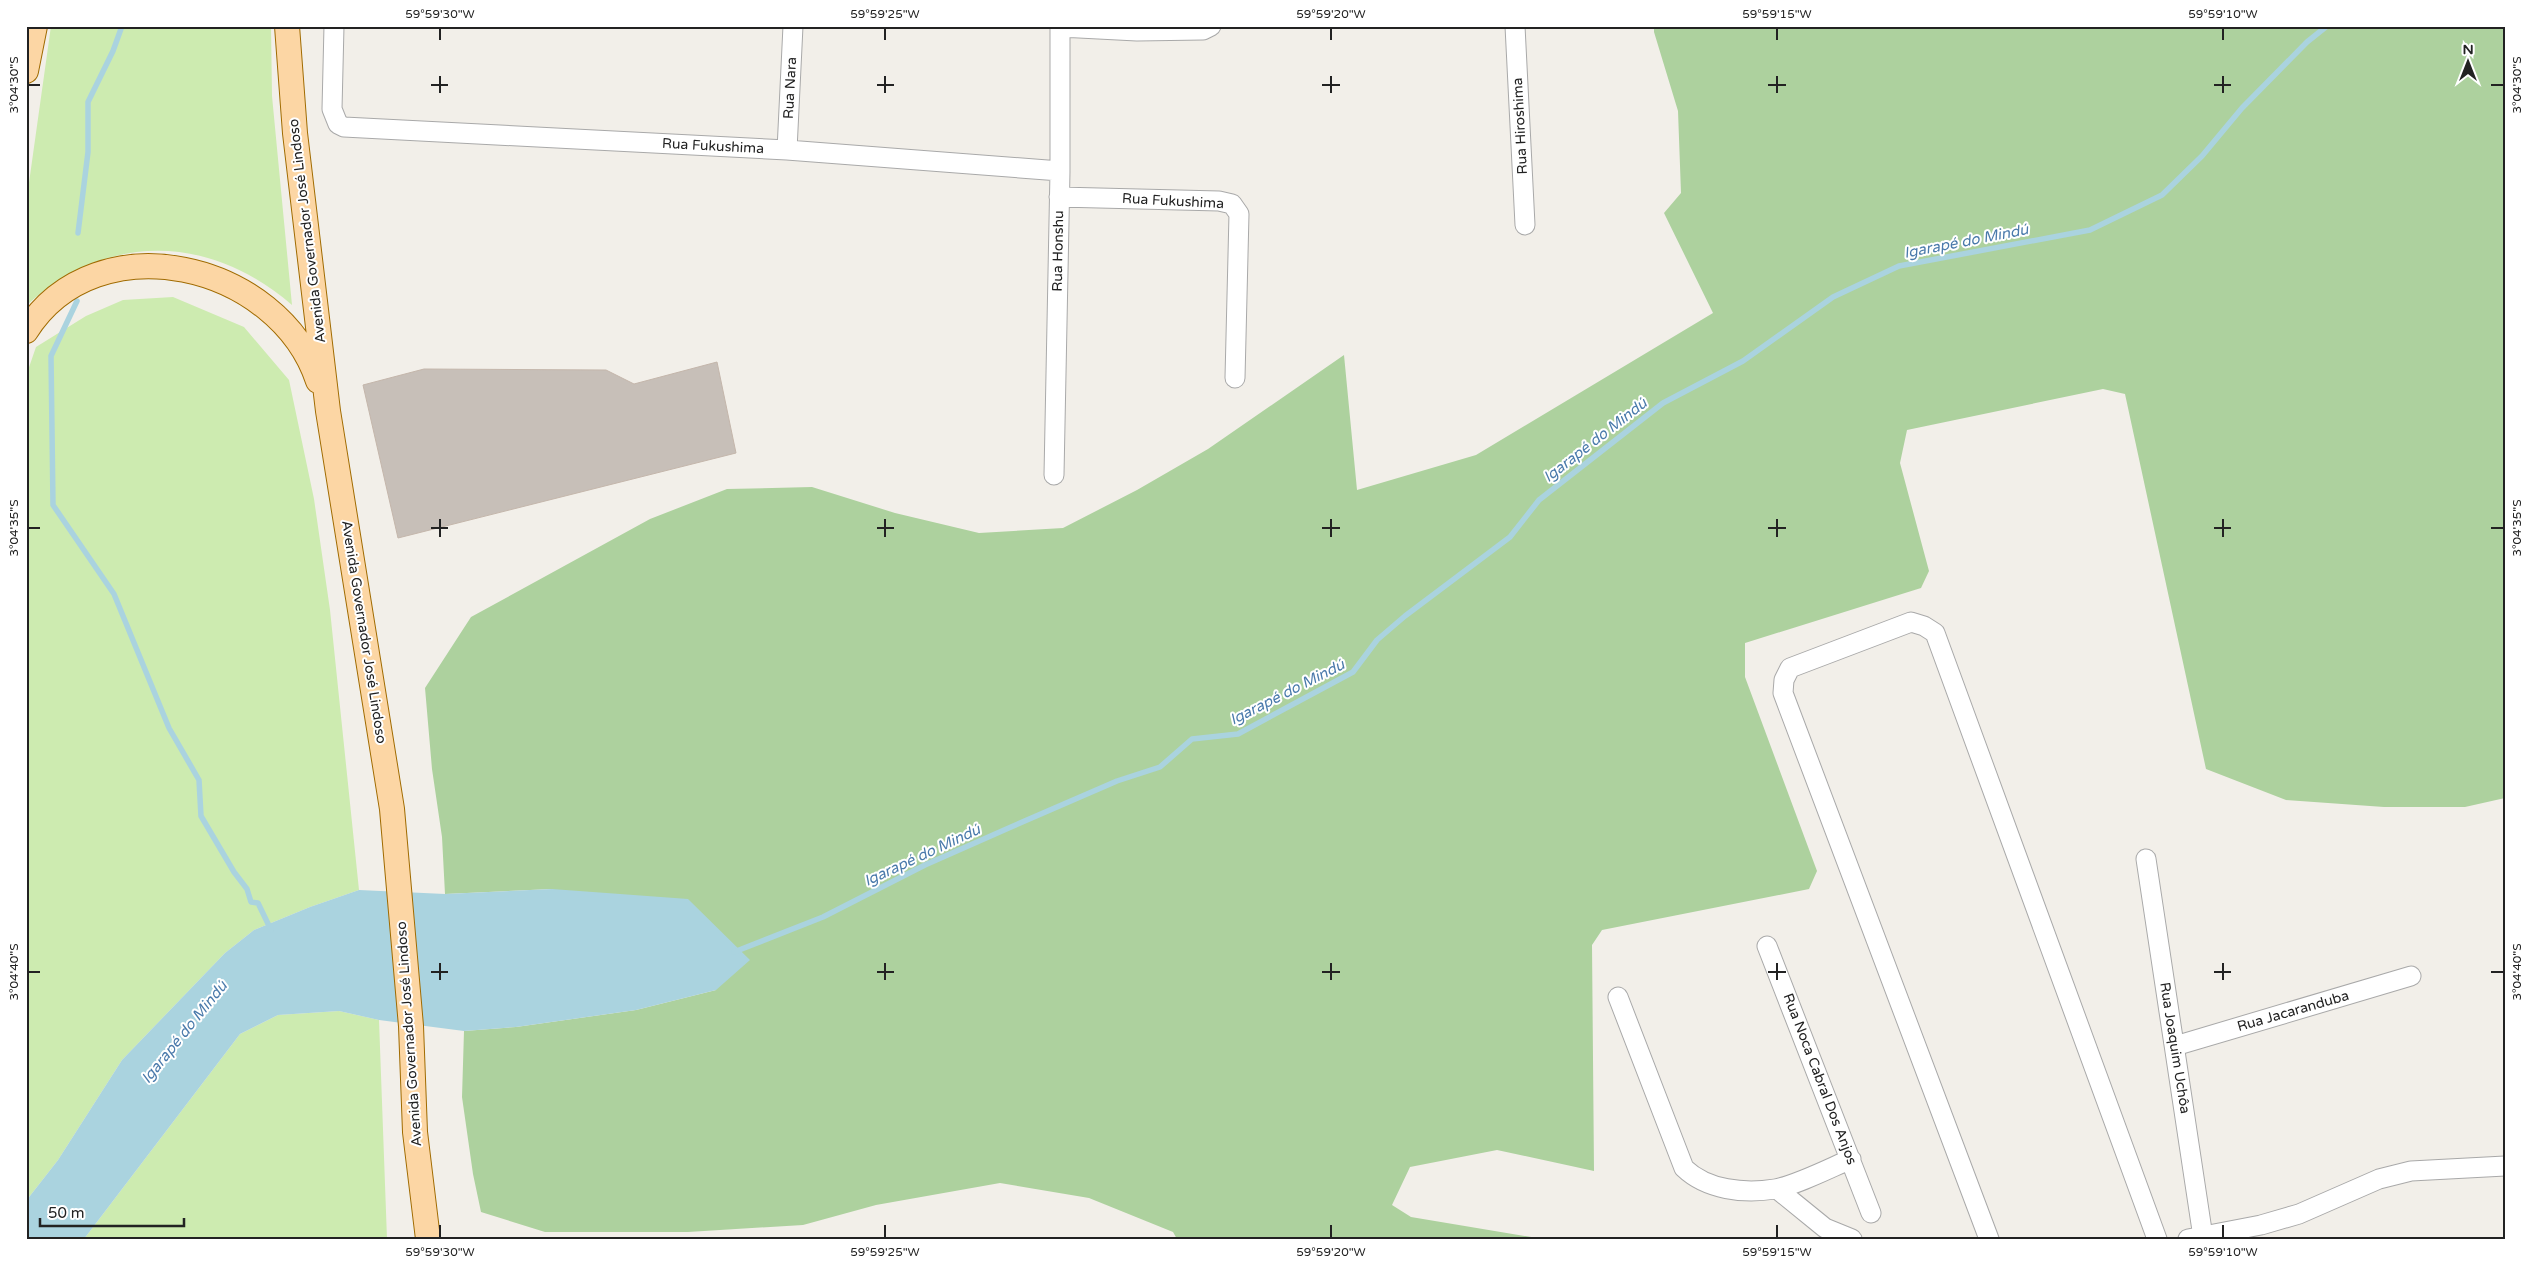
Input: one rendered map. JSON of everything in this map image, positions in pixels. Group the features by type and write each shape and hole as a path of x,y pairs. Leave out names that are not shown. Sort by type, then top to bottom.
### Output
{"main road":[{"path":"26,71 35,26"},
{"name":"Avenida Governador José Lindoso","path":"287,26 294,133 328,411 392,810 411,1026 414,1132 428,1239"},
{"path":"26,330 37,313 57,295 80,282 105,272 132,268 160,267 202,272 247,292 285,324 312,364 328,411"}],"street":[{"name":"Rua Fukushima","path":"334,26 332,109 335,117 344,128 786,150 1060,171"},
{"name":"Rua Nara","path":"786,150 793,26"},
{"path":"1060,27 1137,31 1204,30 1211,26"},
{"name":"Rua Hiroshima","path":"1515,26 1525,225"},
{"name":"Rua Honshu","path":"1054,475 1060,171 1060,27"},
{"name":"Rua Fukushima","path":"1059,197 1220,201 1232,204 1239,214 1235,378"},
{"path":"1989,1239 1783,693 1784,680 1790,668 1911,622 1924,626 1935,633 2157,1239"},
{"name":"Rua Joaquim Uchôa","path":"2146,859 2175,1046 2196,1238"},
{"name":"Rua Noca Cabral Dos Anjos","path":"1767,946 1852,1159 1871,1213"},
{"name":"Rua Jacaranduba","path":"2175,1046 2412,976"},
{"path":"1618,997 1684,1168 1696,1180 1733,1190 1777,1189 1852,1159"},
{"path":"2196,1238 2261,1225 2298,1214 2379,1180 2410,1171 2505,1166"},
{"path":"1777,1189 1825,1228 1852,1239"}],"green space":[{"path":"51,26 271,26 272,96 292,305 260,282 227,265 193,254 159,251 124,254 90,264 57,282 26,306 26,204"},
{"path":"1654,26 2505,26 2505,798 2465,807 2384,807 2286,800 2206,769 2125,394 2103,389 1907,430 1900,463 1929,571 1921,588 1745,643 1745,677 1817,871 1809,889 1602,930 1592,945 1594,1171 1497,1150 1410,1167 1392,1205 1411,1217 1543,1239 1177,1239 1173,1232 1089,1198 1000,1183 876,1205 803,1225 688,1232 545,1232 481,1212 473,1174 462,1097 464,1031 516,1027 636,1010 716,990 552,889 445,894 442,837 432,769 425,688 471,617 650,519 727,489 812,487 895,513 979,533 1063,528 1137,490 1208,449 1344,355 1357,490 1476,455 1713,313 1664,213 1681,193 1678,111 1654,32"},
{"path":"173,297 244,327 289,380 314,499 330,610 359,890 310,907 254,930 225,953 122,1060 58,1160 26,1201 26,376 36,347 86,316 123,300"},
{"path":"339,1011 379,1020 387,1239 84,1239 240,1034 278,1015"}],"water":[{"path":"552,889 688,899 750,960 716,990 636,1010 516,1027 464,1031 379,1020 339,1011 278,1015 240,1034 84,1239 26,1239 26,1201 58,1160 122,1060 225,953 254,930 310,907 359,890 445,894"}],"building":[{"path":"717,362 736,453 398,538 363,385 424,369 606,370 634,384"}],"waterway":[{"path":"78,233 88,152 88,102 113,51 122,26"},
{"name":"Igarapé do Mindú","path":"734,952 823,917 925,865 1011,827 1117,781 1160,767 1192,739 1238,734 1353,672 1377,640 1405,616 1510,537 1539,500 1663,403 1743,361 1833,297 1899,266 2090,230 2162,195 2202,156 2242,108 2307,42 2327,26"},
{"path":"77,301 51,356 53,505 114,594 169,728 199,780 201,816 234,872 247,889 251,902 258,903 271,930"}]}
